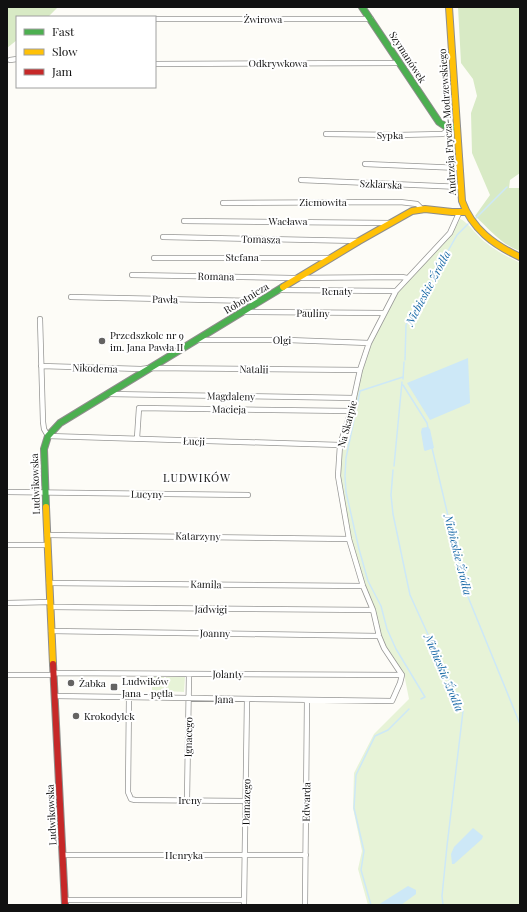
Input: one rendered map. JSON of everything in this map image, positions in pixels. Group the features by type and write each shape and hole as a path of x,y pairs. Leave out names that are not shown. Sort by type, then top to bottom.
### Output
{"street":[{"name":"Szymanówek","path":"362,7 439,122 450,128"},
{"name":"Andrzeja Frycza-Modrzewskiego","path":"449,7 462,201 466,212 480,230 495,243 520,257"},
{"name":"Żwirowa","path":"156,19 371,19"},
{"path":"10,60 16,59"},
{"name":"Odkrywkowa","path":"156,64 400,63"},
{"path":"450,128 457,128"},
{"name":"Sypka","path":"326,134 443,134 450,128"},
{"path":"366,164 460,168"},
{"name":"Szklarska","path":"301,180 461,187"},
{"name":"Ziemowita","path":"223,203 400,202 417,204 422,209"},
{"name":"Robotnicza","path":"48,436 60,423 300,276 412,211 422,209 459,214 466,212"},
{"name":"Na Skarpie","path":"402,675 384,648 379,636 373,610 363,586 349,538 338,476 340,445 351,411 360,370 369,343 384,313 396,291 450,233 459,214"},
{"name":"Wacława","path":"184,220 391,223"},
{"name":"Tomasza","path":"163,237 359,241"},
{"name":"Stefana","path":"154,258 331,258"},
{"name":"Romana","path":"132,275 292,278 300,276 407,278"},
{"name":"Renaty","path":"277,290 396,291"},
{"name":"Pawła","path":"71,297 260,301"},
{"name":"Pauliny","path":"242,312 384,313"},
{"name":"Ludwikowska","path":"40,320 44,428 48,436 44,449 47,545 65,902"},
{"name":"Olgi","path":"195,340 288,340 369,343"},
{"name":"Nikodema","path":"41,366 149,368"},
{"name":"Natalii","path":"149,368 360,370"},
{"name":"Magdaleny","path":"107,394 354,398"},
{"name":"Macieja","path":"137,438 138,408 351,411"},
{"name":"Łucji","path":"48,436 340,445"},
{"name":"Lucyny","path":"7,492 248,495"},
{"name":"Katarzyny","path":"47,534 349,538"},
{"path":"7,544 47,545"},
{"name":"Kamila","path":"49,583 363,586"},
{"path":"7,603 50,604"},
{"name":"Jadwigi","path":"50,604 373,610"},
{"name":"Joanny","path":"51,631 379,636"},
{"path":"7,675 54,674"},
{"name":"Jolanty","path":"54,674 402,675"},
{"name":"Ignacego","path":"187,800 189,674"},
{"name":"Jana","path":"55,696 392,701 402,675"},
{"name":"Ireny","path":"129,697 128,792 132,798 135,800 245,801"},
{"name":"Damazego","path":"244,902 247,699"},
{"name":"Edwarda","path":"305,905 307,700"},
{"name":"Henryka","path":"63,855 306,855"},
{"path":"65,902 244,902"}],"green space":[{"path":"7,7 58,7 49,16 16,16 16,41 7,48"},
{"path":"458,7 520,7 520,173 510,180 509,188 520,188 520,251 507,245 475,216 490,195 472,153 471,113 477,96 473,79 461,63"},
{"path":"460,219 463,220 482,240 502,254 520,263 520,905 368,905 358,869 362,851 353,808 354,773 374,734 409,699 404,674 385,647 364,585 350,536 341,482 340,466 362,370 371,342 398,292 451,235"},
{"path":"152,677 164,677 164,691 152,691"},
{"path":"166,677 185,677 184,692 166,691"}],"water":[{"path":"468,358 470,403 430,420 407,383"},
{"path":"427,427 430,429 434,448 425,451 421,432 422,428"},
{"path":"473,828 483,836 482,839 454,864 452,864 451,854 454,847"},
{"path":"408,886 416,890 416,894 401,905 378,905"}],"waterway":[{"name":"Niebieskie Źródła","path":"476,218 507,187"},
{"name":"Niebieskie Źródła","path":"405,360 406,325 457,235 468,224"},
{"name":"Niebieskie Źródła","path":"403,379 404,362"},
{"path":"403,377 360,391 346,458 345,476 346,492 368,581 381,606 387,629 396,649 425,697 421,699"},
{"name":"Niebieskie Źródła","path":"394,466 402,382"},
{"name":"Niebieskie Żródła","path":"403,385 427,423 428,428"},
{"name":"Niebieskie Żródła","path":"432,448 466,592 520,724"},
{"name":"Niebieskie Źródła","path":"393,470 391,495 393,514 410,595 463,711 447,846 442,896 443,905"},
{"path":"371,905 361,870 364,851 354,808 356,775 375,736 388,730 409,709"}],"traffic: fast":[{"path":"362,7 439,122 445,126 457,128"},
{"path":"46,507 44,449 48,436 60,423 283,287"}],"traffic: slow":[{"path":"449,7 462,201 472,220 485,235 501,247 520,257"},
{"path":"283,287 412,211 425,209 466,212"},
{"path":"46,507 53,664"}],"traffic: jam":[{"path":"53,664 65,905"}],"place":[{"name":"Przedszkole nr 9 im. Jana Pawła II","path":"102,341"},
{"name":"Żabka","path":"71,683"},
{"name":"Ludwików Jana - pętla","path":"114,687"},
{"name":"Krokodylek","path":"76,716"}],"district":[{"name":"LUDWIKÓW","path":"197,478"}]}
